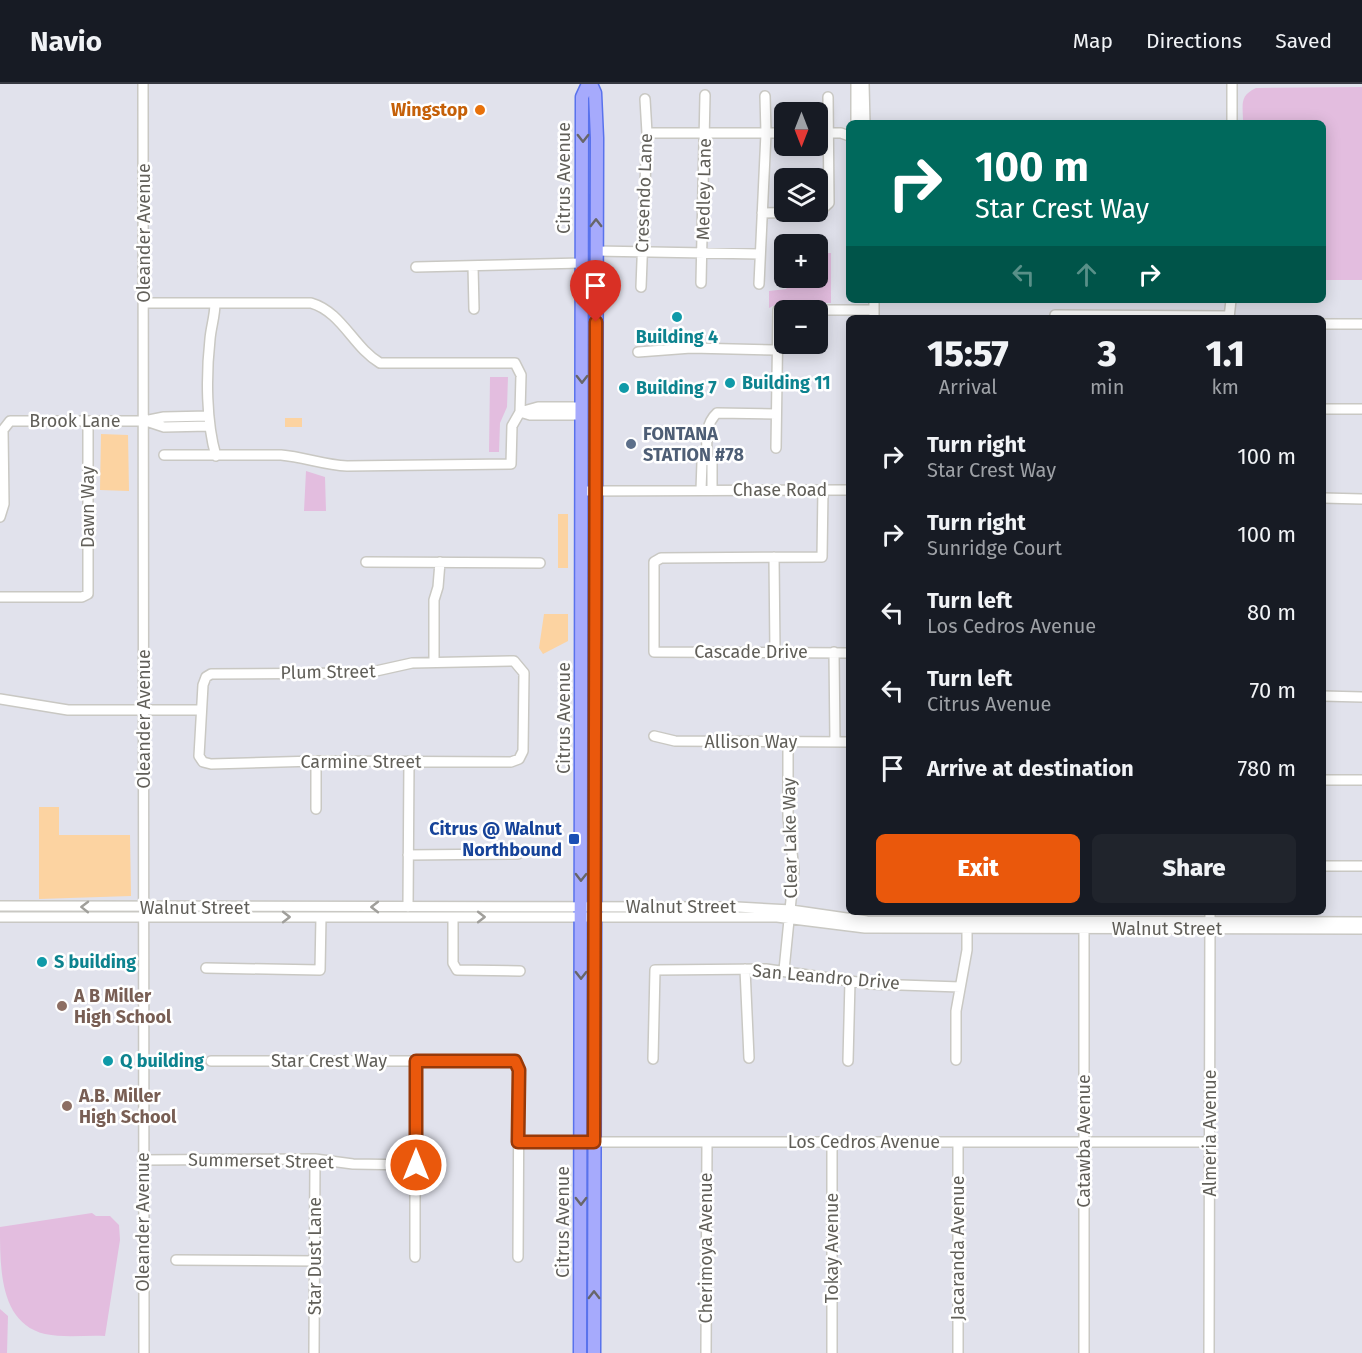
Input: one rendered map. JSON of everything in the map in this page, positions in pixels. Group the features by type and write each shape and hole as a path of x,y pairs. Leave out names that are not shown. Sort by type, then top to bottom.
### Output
{"main road":[{"name":"Citrus Avenue","path":"580,1353 587,1142 596,912 597,128 596,93 590,84 582,96 581,912 587,1142 594,1353"}],"street":[{"name":"Oleander Avenue","path":"144,84 144,1353"},
{"path":"856,84 856,120"},
{"path":"864,84 864,120"},
{"path":"1232,84 1232,120"},
{"name":"Medley Lane","path":"701,283 705,95"},
{"path":"759,284 766,133 765,96"},
{"path":"762,213 819,212 829,203 828,97"},
{"name":"Cresendo Lane","path":"640,286 647,133 645,99"},
{"path":"829,133 846,132"},
{"path":"647,133 774,133"},
{"path":"596,251 760,254"},
{"path":"416,267 582,263"},
{"path":"473,266 474,309"},
{"path":"144,303 311,303 320,306 336,318 367,355 380,363 515,363 521,375 520,412 512,426 511,464 347,466 327,465 289,456 164,455"},
{"path":"215,303 215,319 210,338 209,421 216,456"},
{"path":"828,309 874,309"},
{"path":"1326,324 1362,324"},
{"path":"638,352 691,348 774,350"},
{"path":"776,354 776,448"},
{"path":"520,412 538,407 582,411"},
{"path":"1326,409 1362,409"},
{"name":"Chase Road","path":"701,490 702,462 707,457 709,419 717,413 776,414"},
{"name":"Brook Lane","path":"2,481 3,430 10,421 144,421 164,426 178,421 209,421"},
{"name":"Dawn Way","path":"0,597 82,597 88,594 88,421"},
{"name":"Chase Road","path":"707,457 712,462 712,490"},
{"path":"0,517 4,504 2,481"},
{"path":"775,652 774,557 822,557 822,490"},
{"name":"Chase Road","path":"582,491 846,490"},
{"path":"1326,498 1362,498"},
{"name":"Cascade Drive","path":"774,557 661,558 654,562 654,652 846,653"},
{"path":"366,562 540,563"},
{"path":"434,663 434,600 440,562"},
{"path":"834,652 835,742"},
{"name":"Plum Street","path":"201,710 206,677 217,673 368,673 412,663 514,661 524,673 523,751 519,759"},
{"path":"1326,696 1362,697"},
{"path":"0,699 68,710 201,710"},
{"name":"Carmine Street","path":"201,710 200,756 203,762 263,764 316,761 511,762 519,759"},
{"name":"Allison Way","path":"654,736 675,741 846,742"},
{"name":"Clear Lake Way","path":"784,970 794,862 788,817 788,742"},
{"path":"316,761 316,808"},
{"path":"408,907 409,761"},
{"path":"1326,780 1362,780"},
{"path":"408,855 518,854"},
{"path":"1326,866 1362,866"},
{"name":"Walnut Street","path":"0,906 143,913 321,917 453,917 581,912"},
{"name":"Walnut Street","path":"0,917 408,907 581,912 790,914 866,928 967,921 1362,922"},
{"path":"206,968 320,970 321,917"},
{"path":"453,917 453,963 457,970 520,970"},
{"path":"956,1060 956,1011 967,950 967,921"},
{"name":"Walnut Street","path":"967,921 1084,929 1210,921 1362,929"},
{"name":"Almeria Avenue","path":"1209,1353 1210,921"},
{"name":"Catawba Avenue","path":"1084,929 1084,1353"},
{"path":"746,969 749,1058"},
{"name":"San Leandro Drive","path":"653,1059 655,970 784,970 871,984 960,987"},
{"path":"848,1061 850,981"},
{"name":"Star Crest Way","path":"211,1061 505,1059 517,1063 518,1142"},
{"path":"415,1257 416,1061"},
{"path":"518,1142 518,1257"},
{"name":"Los Cedros Avenue","path":"518,1142 1210,1142"},
{"name":"Cherimoya Avenue","path":"706,1142 706,1353"},
{"name":"Tokay Avenue","path":"832,1142 832,1353"},
{"name":"Jacaranda Avenue","path":"958,1142 958,1353"},
{"name":"Summerset Street","path":"143,1160 315,1159 353,1164 416,1165"},
{"name":"Star Dust Lane","path":"314,1353 315,1159"},
{"path":"176,1260 316,1261"}],"shaded area":[{"path":"1362,87 1362,280 1326,280 1326,120 1243,120 1244,98 1256,88"},
{"path":"828,253 831,253 831,303 828,303 828,300 774,300 774,306 769,308 769,291 828,288"},
{"path":"490,377 508,377 507,407 500,423 499,452 489,452"},
{"path":"285,418 302,418 302,427 285,427"},
{"path":"101,434 128,435 129,491 100,490"},
{"path":"306,471 325,477 326,511 304,511"},
{"path":"558,514 568,514 568,568 558,568"},
{"path":"544,614 568,614 568,641 543,654 539,648"},
{"path":"39,807 59,807 59,835 130,835 131,896 39,899"},
{"path":"92,1213 96,1216 110,1216 119,1225 120,1240 105,1336 52,1335 30,1328 19,1319 11,1307 6,1292 2,1277 0,1227"},
{"path":"0,1309 8,1316 7,1353 0,1353"}],"place":[{"name":"Wingstop","path":"480,110"},
{"name":"Building 4","path":"677,317"},
{"name":"Building 11","path":"730,383"},
{"name":"Building 7","path":"624,388"},
{"name":"FONTANA STATION #78","path":"631,444"},
{"name":"Citrus @ Walnut Northbound","path":"574,839"},
{"name":"S building","path":"42,962"},
{"name":"A B Miller High School","path":"62,1006"},
{"name":"Q building","path":"108,1061"},
{"name":"A.B. Miller High School","path":"67,1106"}],"route":[{"path":"416,1165 416,1061 505,1059 515,1061 519,1066 518,1142 594,1142 596,322"}]}
